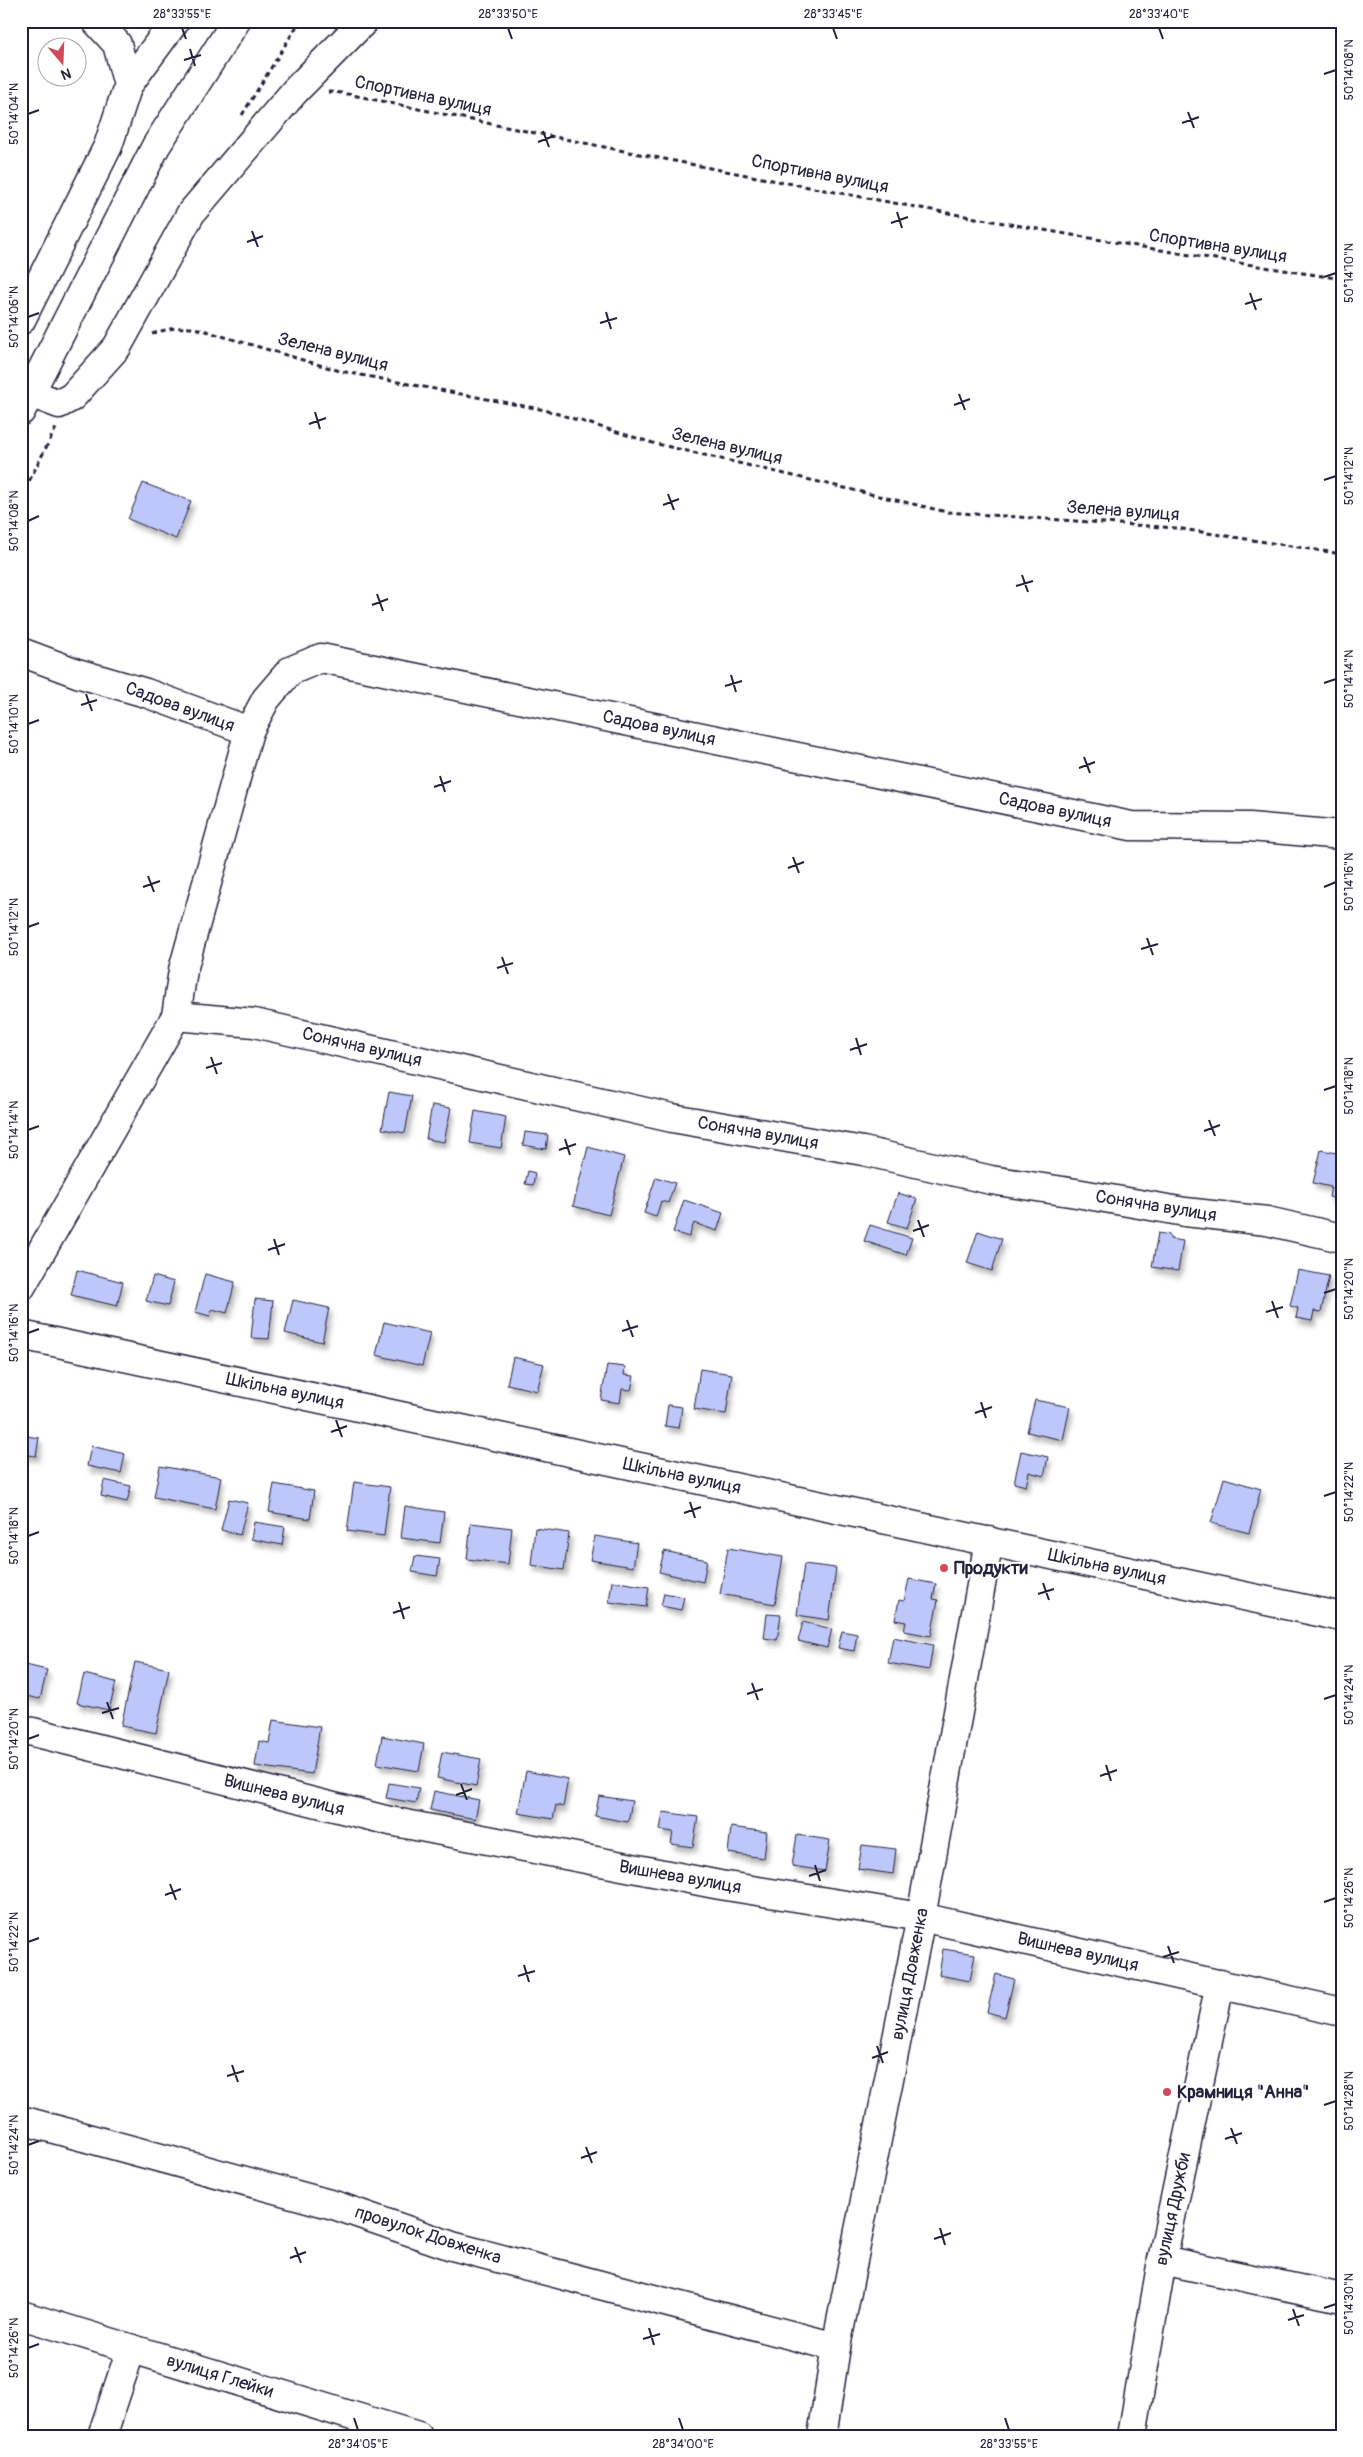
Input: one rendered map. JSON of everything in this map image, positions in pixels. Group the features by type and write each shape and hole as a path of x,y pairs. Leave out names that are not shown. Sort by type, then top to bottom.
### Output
{"street":[{"path":"21,320 108,146 128,85 175,21"},
{"path":"236,21 156,146 26,402 59,404 72,397 117,347 191,213 295,91 364,21"},
{"path":"103,27 117,44 128,85"},
{"name":"Садова вулиця","path":"21,652 78,673 146,693 249,732 266,698 290,671 321,658 1131,826 1250,827 1342,836"},
{"path":"21,1287 176,1016 183,970 249,732"},
{"name":"Сонячна вулиця","path":"176,1016 254,1023 672,1118 863,1151 990,1180 1184,1212 1267,1221 1342,1238"},
{"name":"Шкільна вулиця","path":"21,1335 1342,1617"},
{"name":"вулиця Довженка","path":"822,2436 836,2347 921,1917 989,1541"},
{"name":"Вишнева вулиця","path":"21,1729 390,1821 720,1885 921,1917 1342,2012"},
{"name":"вулиця Дружби","path":"1132,2436 1162,2260 1220,1984"},
{"name":"провулок Довженка","path":"21,2120 336,2206 452,2246 836,2347"},
{"path":"1162,2260 1342,2298"},
{"name":"вулиця Глейки","path":"21,2315 418,2436"},
{"path":"102,2436 131,2349"}],"path":[{"name":"Спортивна вулиця","path":"295,91 343,93 525,131 1103,241 1342,280"},
{"name":"Зелена вулиця","path":"117,347 177,327 200,328 340,370 545,410 653,443 947,512 1176,528 1342,554"},
{"path":"21,497 72,397"}],"building":[{"path":"143,483 191,501 176,539 128,519"},
{"path":"389,1092 412,1096 405,1133 382,1129"},
{"path":"432,1105 451,1108 444,1142 426,1139"},
{"path":"475,1111 506,1117 501,1148 470,1143"},
{"path":"525,1132 548,1135 546,1149 523,1145"},
{"path":"588,1147 624,1157 609,1215 573,1206"},
{"path":"1321,1150 1342,1154 1342,1200 1329,1197 1331,1187 1313,1183"},
{"path":"528,1171 535,1173 533,1185 525,1184"},
{"path":"656,1177 675,1183 668,1203 661,1201 656,1217 644,1213"},
{"path":"898,1193 917,1199 907,1228 888,1222"},
{"path":"684,1200 723,1213 717,1231 694,1223 689,1237 673,1232"},
{"path":"870,1225 912,1238 906,1255 864,1241"},
{"path":"978,1231 1002,1239 992,1271 967,1263"},
{"path":"1158,1233 1170,1235 1170,1239 1183,1241 1178,1271 1152,1267"},
{"path":"77,1270 123,1282 117,1306 71,1295"},
{"path":"1298,1270 1329,1276 1321,1312 1314,1311 1312,1321 1296,1318 1298,1308 1290,1306"},
{"path":"205,1274 235,1282 227,1313 212,1309 210,1316 195,1312"},
{"path":"153,1276 174,1282 168,1306 146,1301"},
{"path":"255,1299 273,1301 269,1339 251,1338"},
{"path":"293,1300 329,1308 322,1342 285,1333"},
{"path":"384,1322 430,1333 422,1366 376,1355"},
{"path":"513,1357 544,1364 537,1391 507,1384"},
{"path":"607,1365 625,1367 624,1375 634,1376 631,1390 622,1389 620,1403 601,1400"},
{"path":"700,1369 732,1374 726,1414 694,1409"},
{"path":"1035,1400 1070,1407 1063,1440 1027,1432"},
{"path":"668,1405 682,1407 679,1428 665,1426"},
{"path":"21,1435 39,1438 36,1456 21,1454"},
{"path":"91,1446 125,1454 121,1473 87,1466"},
{"path":"1021,1451 1048,1457 1044,1476 1029,1472 1026,1486 1014,1483"},
{"path":"160,1466 221,1477 215,1509 154,1497"},
{"path":"1224,1478 1261,1489 1249,1533 1211,1523"},
{"path":"104,1480 131,1486 127,1502 101,1496"},
{"path":"354,1482 390,1487 384,1536 347,1531"},
{"path":"274,1484 314,1491 310,1519 269,1512"},
{"path":"229,1499 248,1503 240,1535 221,1530"},
{"path":"405,1506 444,1512 440,1543 401,1538"},
{"path":"254,1522 285,1527 282,1545 251,1539"},
{"path":"471,1523 512,1528 508,1564 467,1559"},
{"path":"535,1528 569,1533 564,1570 531,1565"},
{"path":"595,1536 637,1543 633,1567 590,1560"},
{"path":"728,1548 783,1557 775,1604 720,1594"},
{"path":"664,1551 707,1560 703,1582 659,1572"},
{"path":"415,1556 440,1559 437,1576 412,1572"},
{"path":"804,1564 836,1568 829,1620 797,1615"},
{"path":"909,1579 936,1584 933,1599 938,1600 931,1636 904,1631 906,1622 895,1620 899,1600 904,1601"},
{"path":"612,1581 649,1587 646,1607 609,1602"},
{"path":"664,1593 684,1597 681,1610 661,1606"},
{"path":"767,1614 781,1615 777,1640 764,1638"},
{"path":"803,1622 832,1629 827,1648 798,1641"},
{"path":"842,1631 857,1634 854,1651 838,1648"},
{"path":"893,1637 933,1645 929,1670 888,1663"},
{"path":"135,1662 169,1669 156,1733 121,1726"},
{"path":"21,1664 47,1670 40,1699 21,1695"},
{"path":"84,1674 116,1682 109,1710 77,1703"},
{"path":"273,1720 320,1727 312,1774 255,1766 259,1741 269,1743"},
{"path":"382,1736 424,1744 419,1771 377,1764"},
{"path":"442,1752 481,1759 476,1786 437,1778"},
{"path":"526,1771 568,1779 563,1807 556,1805 553,1819 518,1813"},
{"path":"389,1783 419,1788 416,1803 386,1798"},
{"path":"434,1791 479,1800 475,1819 430,1810"},
{"path":"599,1796 632,1801 628,1822 595,1816"},
{"path":"663,1812 698,1817 693,1847 671,1844 673,1832 660,1830"},
{"path":"731,1827 767,1832 764,1858 728,1853"},
{"path":"797,1835 830,1840 825,1871 792,1866"},
{"path":"862,1845 896,1849 893,1874 858,1869"},
{"path":"943,1949 975,1954 970,1981 939,1975"},
{"path":"996,1974 1014,1979 1005,2017 987,2012"}],"place":[{"name":"Продукти","path":"944,1568"},
{"name":"Крамниця \"Анна\"","path":"1167,2092"}]}
